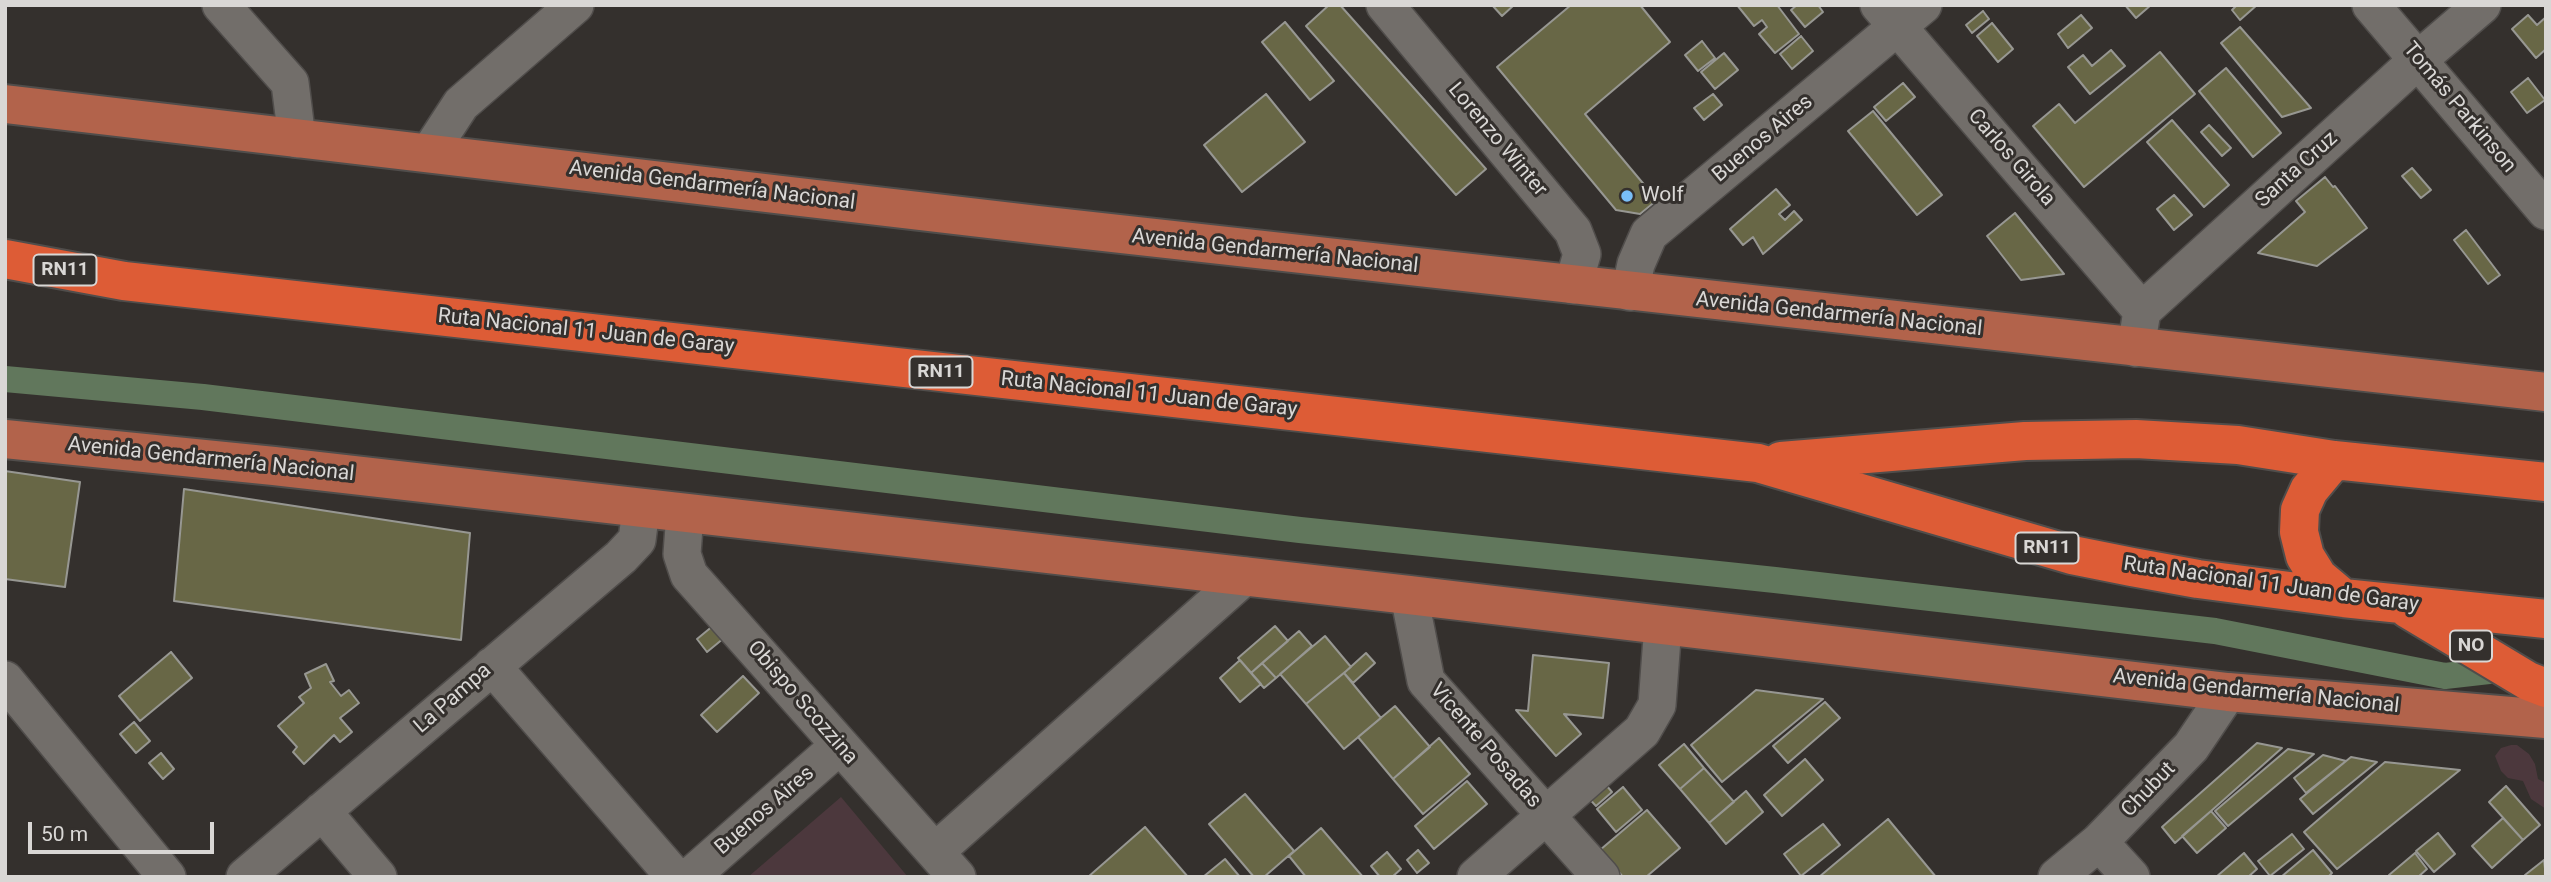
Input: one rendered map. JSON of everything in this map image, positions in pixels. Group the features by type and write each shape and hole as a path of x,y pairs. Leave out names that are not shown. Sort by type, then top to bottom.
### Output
{"highway":[{"name":"Ruta Nacional 11 Juan de Garay","path":"5,259 124,281 1758,463 2072,555 2198,579 2343,598 2546,619"},
{"name":"Ruta Nacional 11 Juan de Garay","path":"5,283 124,281"},
{"name":"Ruta Nacional 11 Juan de Garay","path":"1758,463 2025,441 2136,439 2238,444 2334,460 2546,482"},
{"path":"2334,460 2309,489 2300,510 2298,531 2305,556 2318,577 2343,598"},
{"path":"2485,475 2546,460"},
{"name":"NO","path":"2397,602 2528,681 2546,688"}],"main road":[{"name":"Avenida Gendarmería Nacional","path":"5,104 1630,292 2546,392"},
{"name":"Avenida Gendarmería Nacional","path":"5,439 274,466 1245,576 2228,692 2546,719"}],"street":[{"path":"221,5 289,83 297,139"},
{"path":"429,153 461,104 575,5"},
{"name":"Lorenzo Winter","path":"1385,5 1573,231 1582,254 1573,285"},
{"name":"Tomás Parkinson","path":"2371,5 2546,211"},
{"name":"Santa Cruz","path":"2142,311 2482,5"},
{"name":"Buenos Aires","path":"1630,292 1636,264 1649,234 1900,13"},
{"name":"Carlos Girola","path":"1900,13 2142,311"},
{"path":"2136,348 2142,311"},
{"name":"La Pampa","path":"245,877 621,557 637,540 641,509"},
{"name":"Obispo Scozzina","path":"685,513 682,554 689,575 946,865"},
{"path":"946,865 1245,576"},
{"name":"Vicente Posadas","path":"1409,595 1426,681 1601,877"},
{"path":"1476,877 1642,731 1657,705 1662,625"},
{"path":"492,666 675,877"},
{"path":"5,680 167,877"},
{"name":"Chubut","path":"2057,877 2099,842 2191,747 2228,692"},
{"name":"Buenos Aires","path":"690,877 839,746"},
{"path":"322,811 379,877"},
{"path":"2099,842 2131,877"}],"shaded area":[{"path":"2517,745 2529,754 2535,764 2538,779 2546,783 2546,809 2531,799 2523,781 2508,778 2501,771 2495,756 2501,748"},
{"path":"841,797 908,877 748,877"}],"building":[{"path":"1329,5 1340,5 1486,169 1456,195 1306,26"},
{"path":"1492,5 1514,5 1502,16"},
{"path":"1571,5 1640,5 1670,42 1585,114 1657,200 1640,214 1616,210 1497,67"},
{"path":"1737,5 1777,5 1799,34 1775,53 1759,34 1767,27 1762,20 1754,26"},
{"path":"1797,5 1818,5 1823,12 1805,27 1791,10"},
{"path":"2125,5 2151,5 2136,18"},
{"path":"2237,5 2257,5 2240,20 2232,10"},
{"path":"1983,11 1989,19 1972,33 1966,25"},
{"path":"2081,15 2092,28 2068,48 2058,34"},
{"path":"2528,15 2537,25 2546,17 2546,49 2536,58 2512,29"},
{"path":"1285,22 1334,81 1310,100 1262,42"},
{"path":"1992,23 2013,49 1998,62 1977,36"},
{"path":"2240,27 2311,108 2282,117 2221,43"},
{"path":"1801,36 1813,51 1792,69 1780,54"},
{"path":"1702,41 1715,58 1698,71 1685,55"},
{"path":"2111,50 2125,66 2090,94 2068,67 2083,55 2092,66"},
{"path":"2160,52 2195,94 2084,187 2033,126 2059,104 2075,123"},
{"path":"1724,53 1738,70 1715,89 1701,72"},
{"path":"2226,68 2281,133 2253,157 2199,91"},
{"path":"2528,78 2545,100 2527,113 2511,92"},
{"path":"1903,83 1915,97 1886,121 1874,107"},
{"path":"1266,94 1305,142 1242,192 1204,145"},
{"path":"1713,94 1722,105 1704,120 1694,108"},
{"path":"1873,111 1942,195 1917,215 1848,131"},
{"path":"2172,120 2229,185 2204,207 2147,142"},
{"path":"2209,125 2231,148 2222,156 2201,132"},
{"path":"2412,168 2431,190 2421,198 2402,176"},
{"path":"2325,177 2367,228 2317,266 2258,253 2305,212 2296,201"},
{"path":"1776,189 1790,205 1779,214 1785,220 1794,211 1802,220 1763,254 1753,237 1743,245 1730,229"},
{"path":"2174,195 2192,215 2174,230 2157,209"},
{"path":"2015,213 2064,274 2021,280 1987,236"},
{"path":"2466,230 2500,275 2488,284 2454,240"},
{"path":"5,471 80,482 65,587 5,579"},
{"path":"184,489 470,533 461,640 174,601"},
{"path":"714,625 724,638 707,652 697,639"},
{"path":"1275,626 1288,641 1251,673 1238,658"},
{"path":"1299,631 1312,646 1276,678 1262,663"},
{"path":"1325,636 1351,667 1306,704 1280,674"},
{"path":"171,652 192,678 140,721 119,696"},
{"path":"1366,653 1375,663 1353,683 1344,673"},
{"path":"1533,655 1609,663 1603,718 1564,714 1581,734 1556,756 1516,710 1528,711"},
{"path":"1240,660 1261,684 1240,702 1220,678"},
{"path":"1262,663 1276,678 1264,688 1251,673"},
{"path":"326,664 334,681 330,682 341,696 349,690 359,703 340,718 352,732 340,742 334,735 304,764 293,752 297,747 278,726 304,703 299,697 311,688 305,674"},
{"path":"1344,673 1381,718 1344,749 1306,704"},
{"path":"743,676 759,693 717,732 701,715"},
{"path":"1756,690 1823,699 1722,782 1691,745"},
{"path":"1825,702 1840,718 1788,763 1773,746"},
{"path":"1395,706 1430,747 1393,779 1358,737"},
{"path":"134,722 150,741 136,753 120,734"},
{"path":"1439,738 1470,774 1423,814 1393,779"},
{"path":"2257,743 2282,748 2175,843 2162,827"},
{"path":"1684,744 1704,768 1680,789 1659,765"},
{"path":"2288,749 2314,754 2228,826 2215,811"},
{"path":"161,753 174,769 163,779 149,763"},
{"path":"2323,755 2346,761 2306,793 2294,778"},
{"path":"2351,757 2377,762 2313,814 2300,799"},
{"path":"1805,759 1823,780 1782,816 1764,795"},
{"path":"2385,762 2460,770 2337,869 2304,832"},
{"path":"1704,768 1734,802 1709,823 1680,789"},
{"path":"1600,778 1612,792 1596,806 1583,792"},
{"path":"1467,781 1487,804 1434,849 1415,826"},
{"path":"2506,786 2540,825 2523,840 2489,802"},
{"path":"1623,787 1642,810 1616,832 1597,809"},
{"path":"1746,791 1763,812 1726,844 1709,823"},
{"path":"1245,794 1294,851 1264,877 1254,877 1209,824"},
{"path":"1647,810 1680,848 1646,877 1623,877 1600,850"},
{"path":"2211,811 2226,828 2197,853 2182,836"},
{"path":"2503,818 2523,840 2492,868 2472,846"},
{"path":"1888,819 1936,877 1819,877"},
{"path":"1823,824 1840,845 1801,876 1784,854"},
{"path":"1145,827 1188,877 1088,877"},
{"path":"1321,828 1363,877 1306,877 1289,856"},
{"path":"2438,833 2455,854 2434,872 2416,851"},
{"path":"2292,834 2304,849 2270,876 2258,861"},
{"path":"1418,850 1429,863 1417,873 1407,860"},
{"path":"2313,850 2332,873 2328,877 2281,877"},
{"path":"1387,852 1401,869 1392,877 1380,877 1371,866"},
{"path":"2244,853 2257,869 2248,877 2216,877"},
{"path":"2415,853 2427,869 2418,877 2389,875"},
{"path":"1225,859 1240,877 1203,877"},
{"path":"2544,860 2546,877 2526,877 2525,875"}],"waterway":[{"path":"5,379 203,397 1300,530 1775,580 2215,631 2445,676 2489,671"}],"place":[{"name":"Wolf","path":"1627,196"}]}
